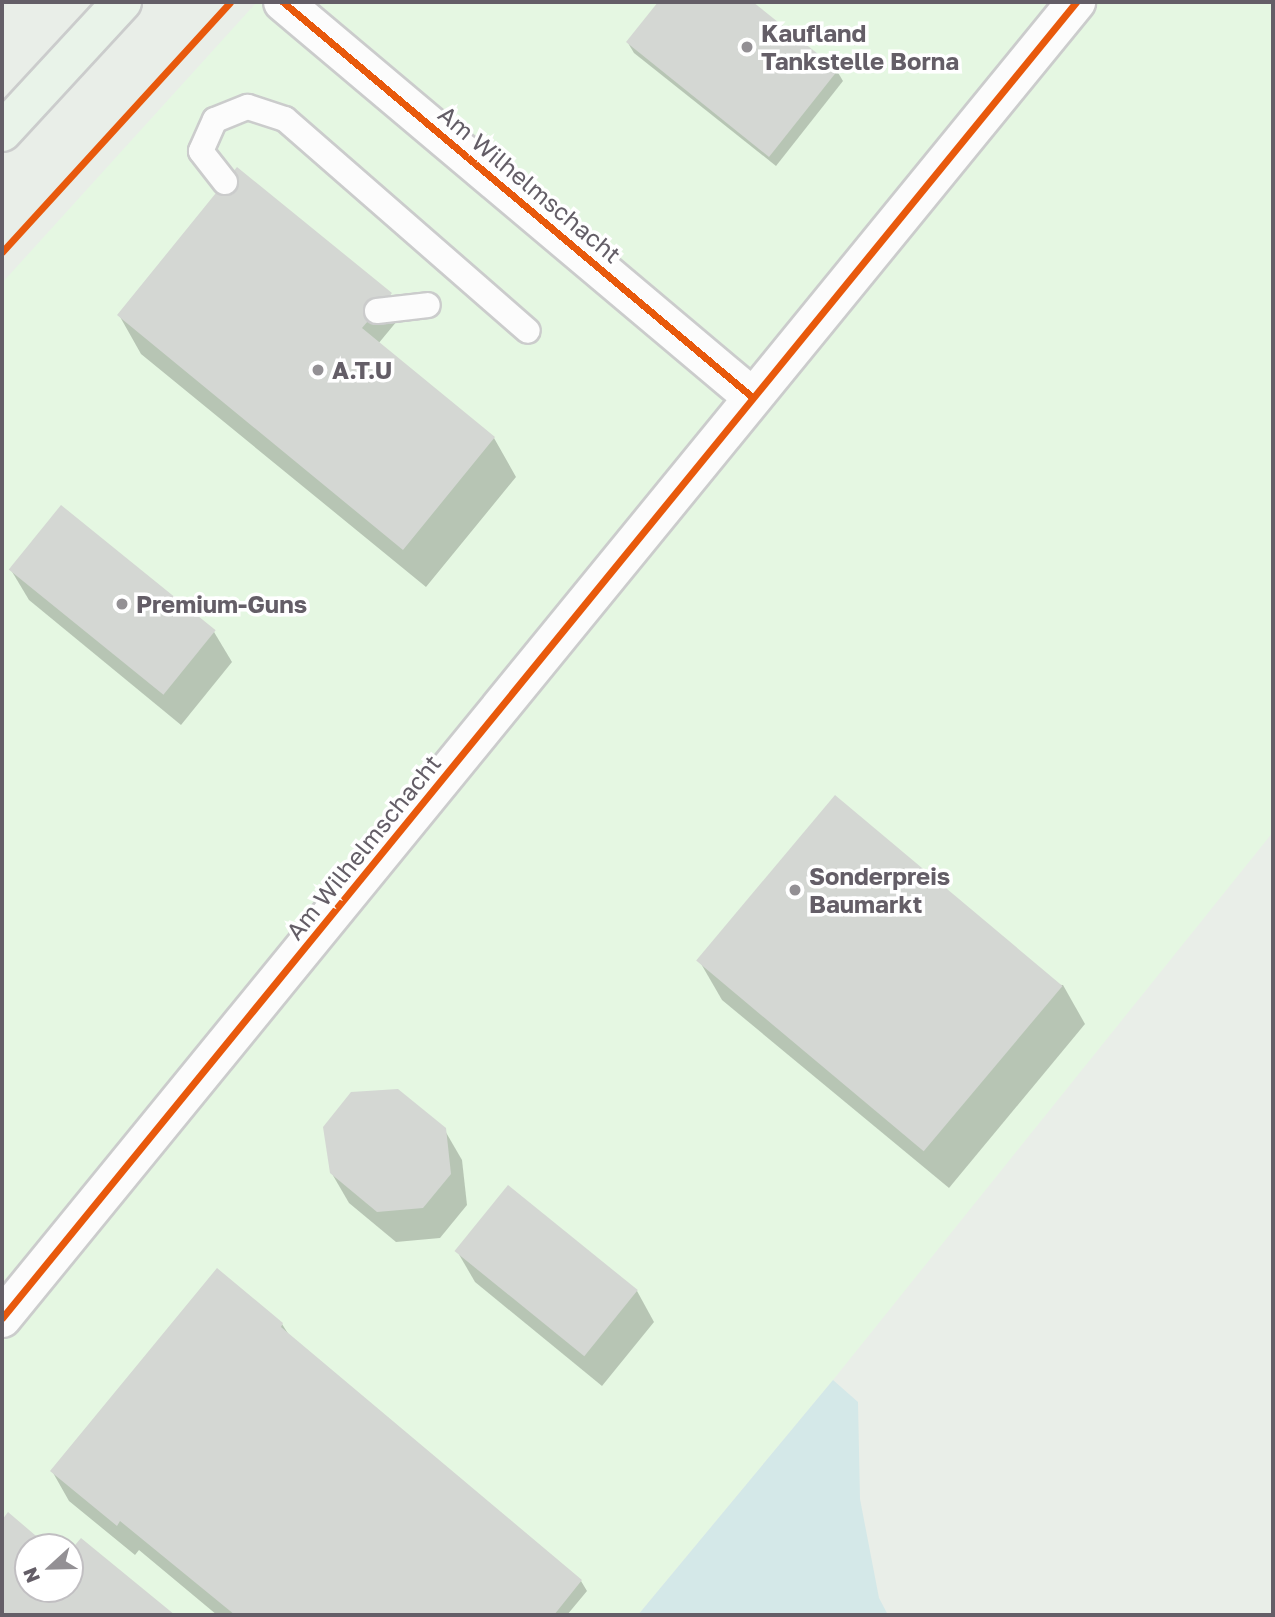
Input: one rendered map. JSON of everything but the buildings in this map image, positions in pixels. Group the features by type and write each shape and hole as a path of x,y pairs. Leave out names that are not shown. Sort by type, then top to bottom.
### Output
{"main road":[{"path":"2,132 122,2"}],"street":[{"name":"Am Wilhelmschacht","path":"283,2 752,397"},
{"name":"Am Wilhelmschacht","path":"2,1318 1076,2"}],"lane":[{"path":"225,182 201,151 215,120 247,107 285,119 528,331"},
{"path":"377,311 428,305"}],"shaded area":[{"path":"257,2 1273,2 1273,832 833,1380 638,1615 2,1615 2,283"},
{"path":"833,1380 858,1402 860,1499 879,1598 888,1615 638,1615"}],"cycle path":[{"path":"2,252 230,2"},
{"path":"283,2 752,397"},
{"path":"2,1318 1076,2"}],"place":[{"name":"Kaufland Tankstelle Borna","path":"747,47"},
{"name":"A.T.U","path":"318,370"},
{"name":"Premium-Guns","path":"122,604"},
{"name":"Sonderpreis Baumarkt","path":"795,890"}]}
